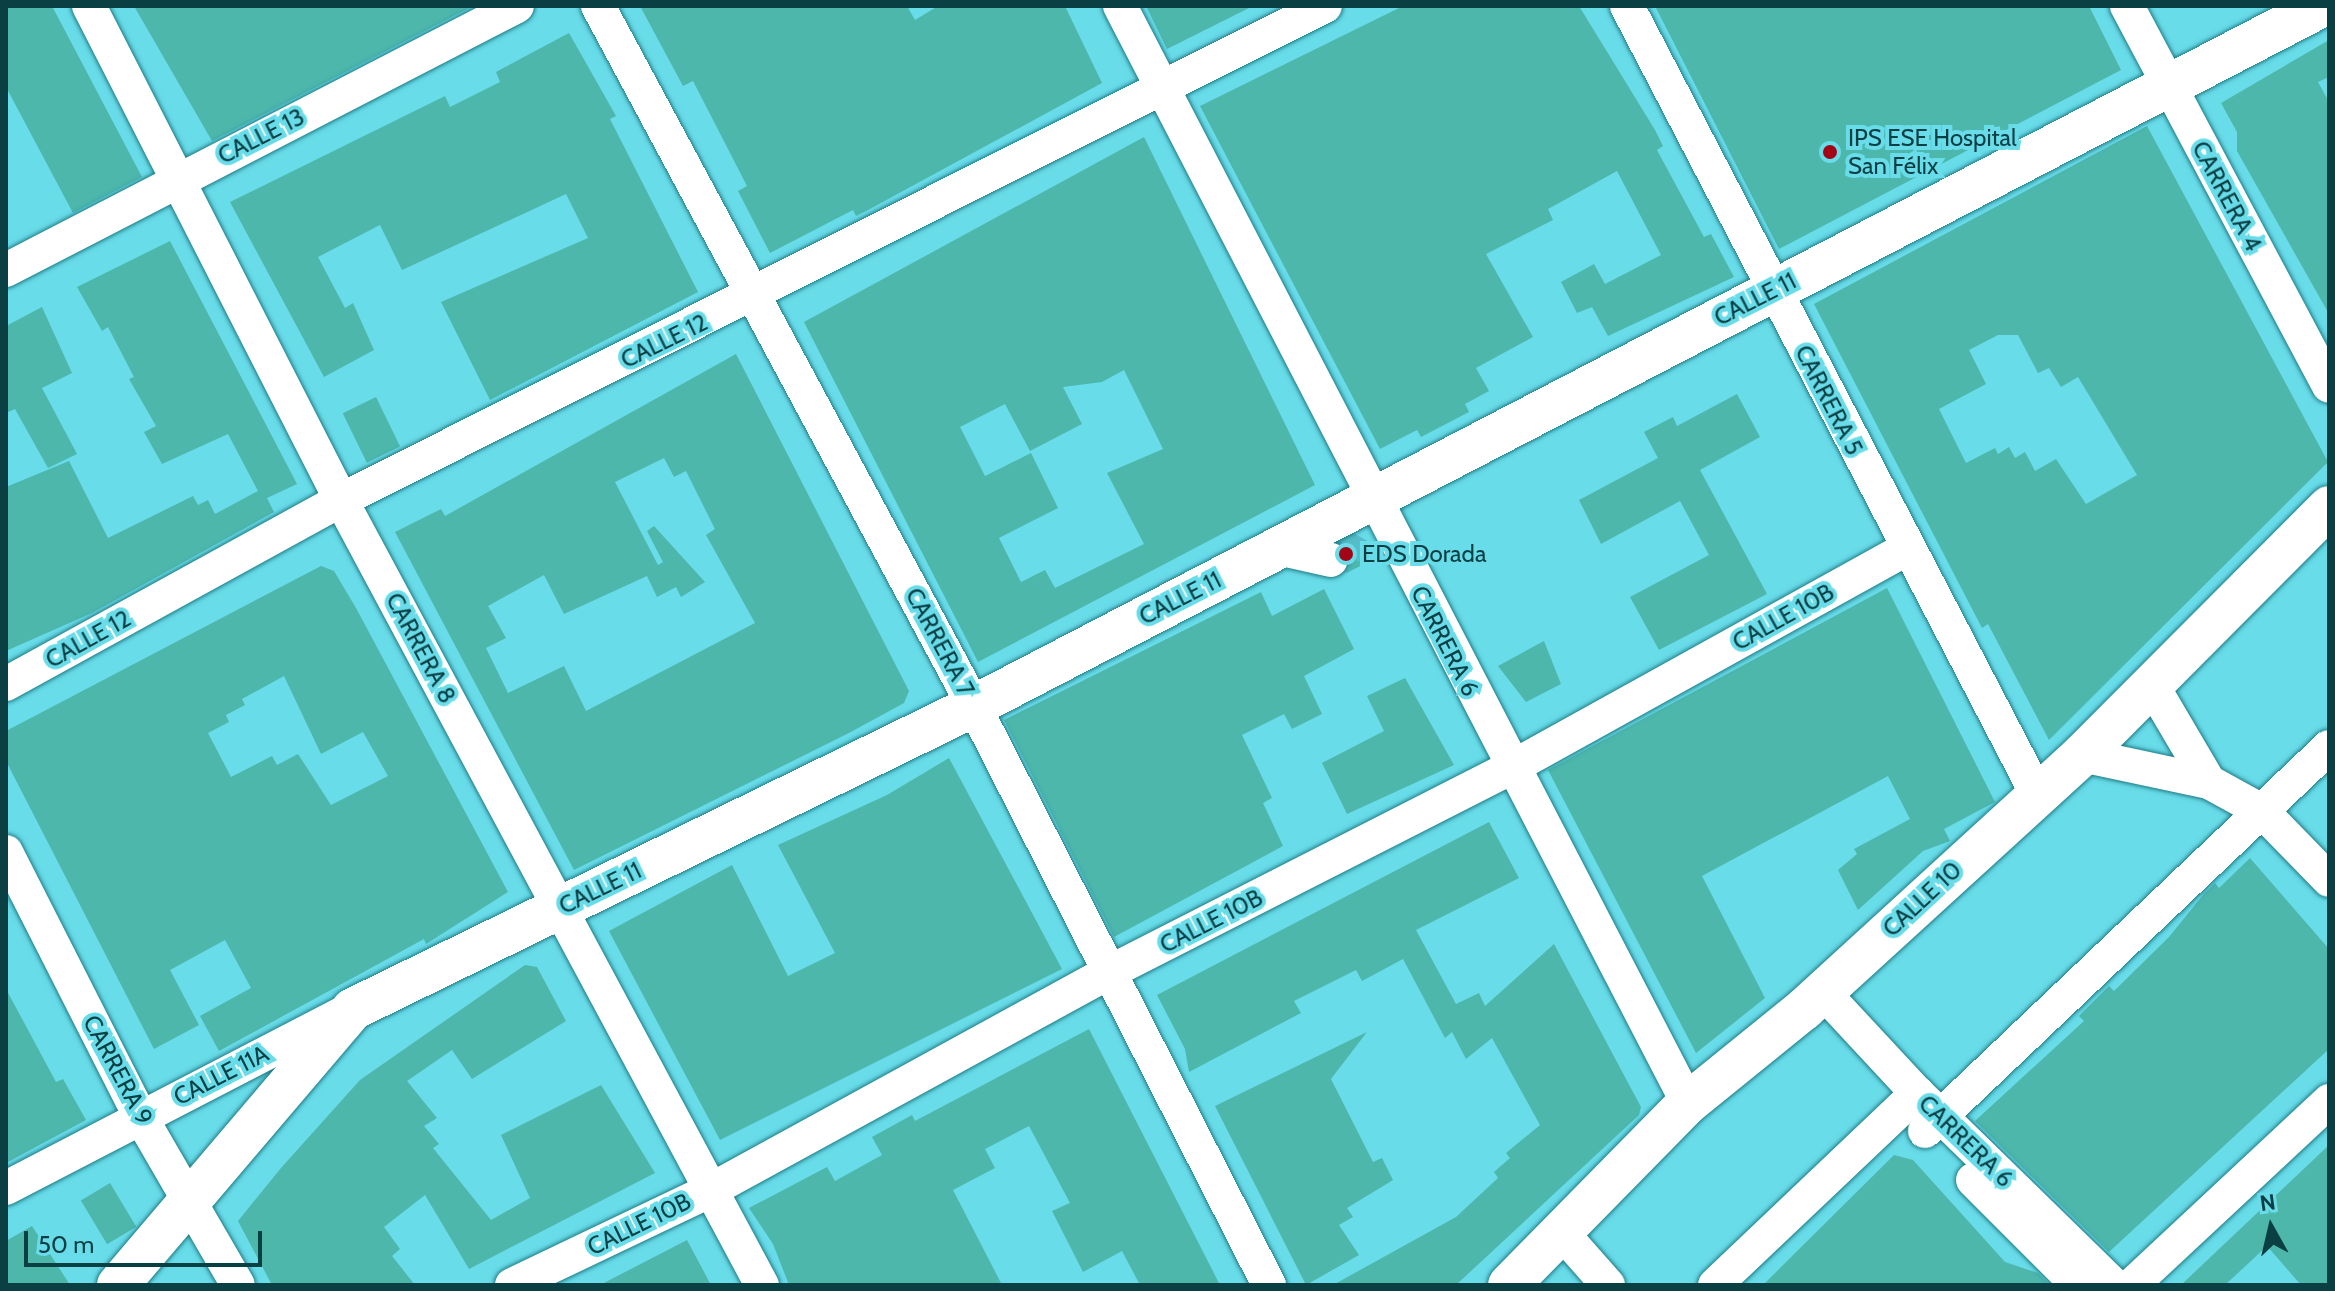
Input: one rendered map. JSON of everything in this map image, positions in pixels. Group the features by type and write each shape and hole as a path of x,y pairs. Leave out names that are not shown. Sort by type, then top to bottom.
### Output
{"main road":[{"name":"CALLE 11","path":"118,1285 193,1203 353,1009 974,706 1277,548 1363,512 1773,290 2322,6"},
{"name":"CALLE 10","path":"1509,1285 1563,1234 1688,1103 1814,1000 2036,792 2082,755 2329,507"}],"street":[{"name":"CARRERA 8","path":"89,6 341,500 762,1285"},
{"name":"CALLE 13","path":"6,270 178,178 517,6"},
{"name":"CARRERA 7","path":"598,6 974,706 1106,974 1269,1285"},
{"name":"CARRERA 6","path":"1120,6 1363,512 1511,768 1688,1103"},
{"name":"CALLE 12","path":"6,684 341,500 756,296 1325,6"},
{"name":"CARRERA 5","path":"1627,6 1906,549 2036,792"},
{"name":"CARRERA 4","path":"2127,6 2329,386"},
{"path":"1277,548 1331,560"},
{"name":"CALLE 10B","path":"512,1285 711,1190 1106,974 1511,768 1906,549"},
{"path":"2153,687 2209,782"},
{"path":"1715,1285 1921,1112 2262,811 2329,747"},
{"path":"2082,755 2209,782 2262,811 2329,880"},
{"name":"CARRERA 9","path":"6,852 140,1116 238,1285"},
{"name":"CARRERA 6","path":"1814,1000 2078,1285"},
{"name":"CALLE 11A","path":"6,1188 140,1116 353,1009"},
{"path":"2132,1285 2329,1101"},
{"name":"CARRERA 6","path":"1921,1112 2114,1285"},
{"path":"1563,1234 1608,1285"}],"building":[{"path":"6,6 52,6 142,177 73,213 6,87"},
{"path":"134,6 473,6 212,141"},
{"path":"640,6 907,6 915,20 938,6 1065,6 1102,83 868,210 856,216 853,210 770,253 738,191 747,186 693,81 683,86"},
{"path":"1146,6 1253,6 1167,49"},
{"path":"1403,6 1579,6 1655,130 1663,146 1657,150 1704,237 1711,234 1734,277 1608,336 1592,307 1577,313 1561,282 1594,264 1605,284 1661,255 1617,171 1548,209 1553,220 1486,254 1533,337 1476,368 1489,391 1465,404 1469,412 1421,437 1417,430 1380,449 1200,106"},
{"name":"IPS ESE Hospital San Félix","path":"1655,6 2089,6 2121,70 1779,249"},
{"path":"569,33 616,116 610,119 698,292 490,400 441,302 588,238 566,194 402,270 380,225 318,257 345,308 353,303 374,350 324,377 230,202 445,96 450,107 500,82 496,72"},
{"path":"2329,40 2329,77 2318,82 2329,102 2329,314 2237,151 2237,132 2221,103"},
{"path":"2147,126 2328,462 2049,740 1988,624 1982,628 1814,304","holes":["1998,335 2018,335 2038,373 2049,368 2061,387 2078,377 2137,475 2086,504 2056,459 2035,471 2025,452 2015,458 2009,447 1998,454 1995,448 1966,463 1939,409 1986,384 1969,350"]},
{"path":"1144,137 1315,485 978,662 804,322","holes":["1124,370 1163,449 1107,473 1144,544 1055,588 1045,570 1021,582 999,538 1058,508 1031,453 985,476 960,427 1005,404 1030,451 1082,424 1063,387 1102,382"]},
{"path":"170,241 297,484 267,498 274,512 92,613 6,651 6,487 69,461 108,538 193,496 198,505 208,500 215,514 258,491 228,434 162,464 144,432 156,426 129,379 134,377 108,327 102,331 77,287"},
{"path":"42,307 72,373 42,388 77,454 48,468 15,409 6,413 6,326"},
{"path":"736,354 909,691 904,703 849,733 574,870 395,532 441,509 445,516","holes":["664,458 674,477 686,471 715,529 706,535 755,623 586,711 564,666 508,693 486,648 506,638 488,606 544,575 564,614 647,576 657,597 676,587 681,597 705,582 654,526 647,531 663,562 658,565 615,482"]},
{"path":"1737,394 1760,437 1700,470 1767,594 1659,650 1630,597 1709,555 1680,501 1601,544 1579,500 1658,458 1644,432 1673,417 1677,426"},
{"path":"376,397 400,446 367,463 343,413"},
{"path":"1355,535 1369,562 1346,573 1350,555 1340,543"},
{"path":"321,566 334,571 356,608 508,892 426,944 424,939 219,1051 200,1016 251,988 225,940 170,970 199,1025 154,1049 6,761 6,731","holes":["284,676 321,754 363,732 388,776 331,805 298,754 277,765 272,756 231,777 208,733 229,722 226,715 245,705 242,699"]},
{"path":"1887,588 1995,802 1944,829 1950,841 1923,851 1858,910 1838,870 1857,854 1854,849 1910,819 1888,776 1702,876 1765,998 1696,1053 1548,770"},
{"path":"1324,589 1354,649 1304,676 1322,714 1292,729 1284,714 1242,735 1272,798 1263,803 1283,846 1114,937 1004,720 1261,592 1272,616"},
{"path":"1544,641 1561,684 1526,702 1498,666"},
{"path":"1405,678 1454,765 1347,814 1322,763 1384,731 1367,696"},
{"path":"949,758 1062,969 720,1140 609,931 732,865 788,976 835,953 778,845 887,795"},
{"path":"1489,822 1519,878 1416,930 1456,1004 1479,993 1485,1006 1554,944 1641,1107 1639,1115 1456,1285 1333,1285 1456,1217 1498,1178 1494,1172 1510,1158 1506,1153 1540,1125 1492,1038 1466,1059 1452,1032 1445,1038 1403,959 1362,981 1356,970 1294,1001 1301,1013 1189,1072 1185,1049 1157,995"},
{"path":"2250,858 2329,949 2329,1049 2109,1252 1975,1121 2084,1021 2079,1016 2109,986 2114,991 2169,937 2215,883 2219,888"},
{"path":"525,965 537,967 566,1021 472,1079 452,1050 407,1081 437,1118 424,1126 439,1144 433,1148 491,1220 530,1198 501,1135 601,1085 655,1173 469,1269 425,1195 384,1227 400,1249 392,1256 415,1285 272,1285 238,1221 360,1080"},
{"path":"6,989 56,1082 63,1079 86,1120 6,1163"},
{"path":"1089,1029 1220,1285 1140,1285 1122,1251 1083,1272 1052,1211 1070,1203 1029,1126 985,1149 995,1168 953,1190 1002,1285 789,1285 773,1244 749,1208 827,1167 835,1181 882,1155 872,1137 912,1115 915,1121"},
{"path":"1367,1032 1331,1079 1373,1162 1382,1158 1393,1180 1347,1208 1353,1217 1339,1225 1359,1255 1306,1285 1215,1106"},
{"path":"2329,1145 2329,1285 2301,1285 2267,1246 2225,1285 2181,1285"},
{"path":"1894,1155 1913,1160 2005,1262 2038,1273 2050,1285 1763,1285"},
{"path":"110,1183 136,1227 107,1244 81,1201"},
{"path":"32,1226 70,1285 6,1285 6,1241"},
{"path":"687,1240 711,1285 600,1285"}],"tunnel":[{"path":"1331,560 1344,554 1355,534"}],"place":[{"name":"IPS ESE Hospital San Félix","path":"1830,152"},
{"name":"EDS Dorada","path":"1346,554"}]}
